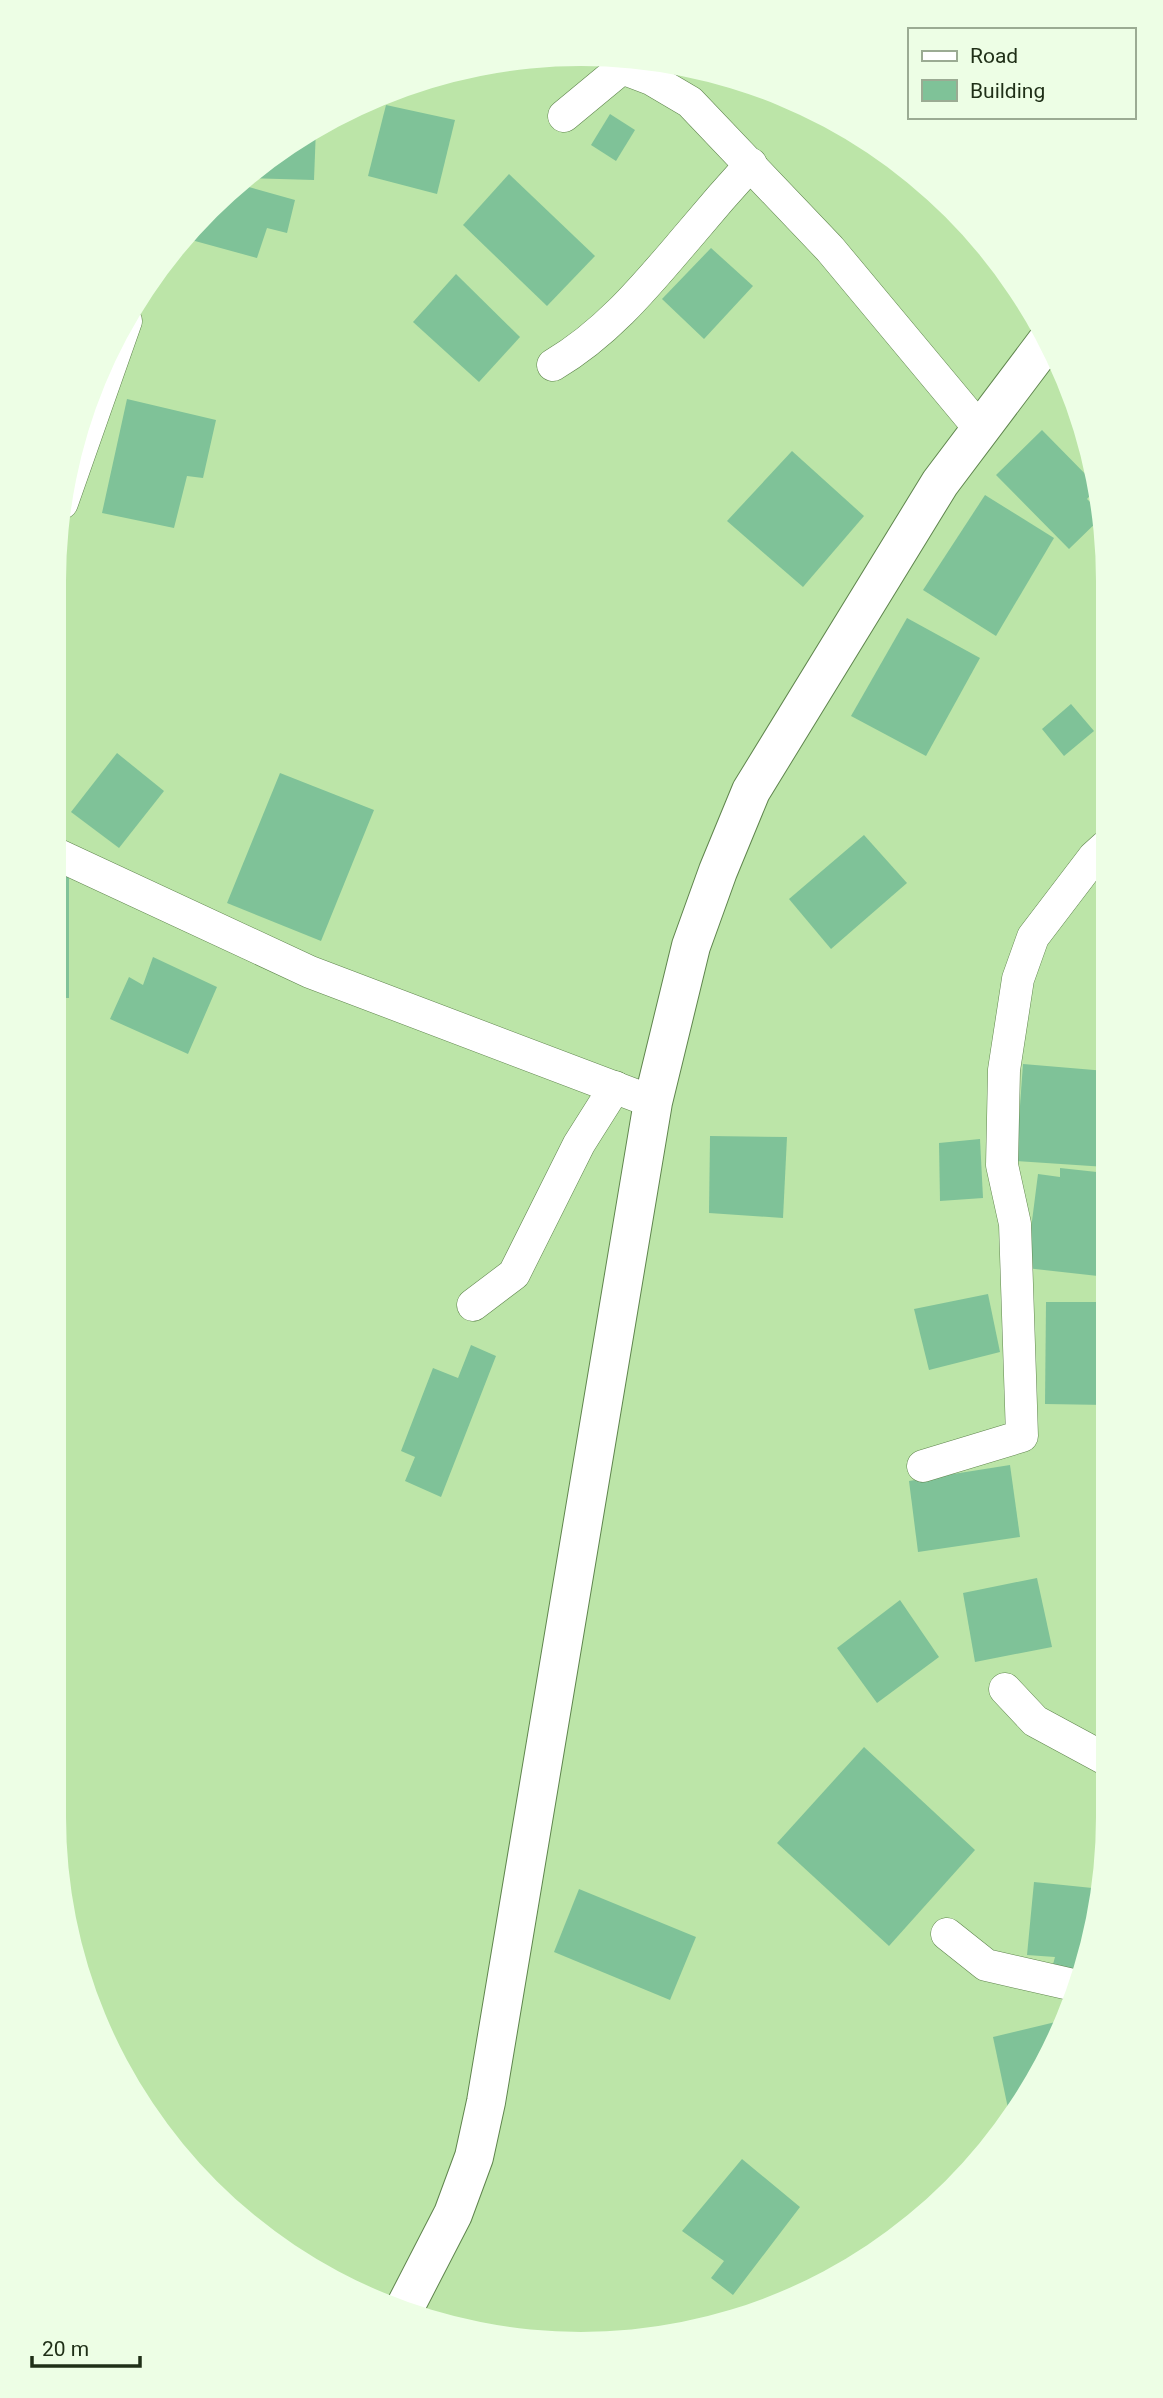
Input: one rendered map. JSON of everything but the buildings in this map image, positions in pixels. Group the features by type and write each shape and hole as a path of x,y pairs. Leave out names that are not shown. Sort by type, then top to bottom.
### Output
{"street":[{"path":"564,116 621,69"},
{"path":"624,69 651,79 690,102 831,249 980,429"},
{"path":"553,365 581,349 610,324 643,290 751,164"},
{"path":"408,2301 453,2214 474,2157 486,2102 653,1102 691,946 751,791 940,483 1040,349"},
{"path":"923,1466 1022,1436 1015,1224 1002,1165 1004,1070 1018,979 1033,937 1096,855"},
{"path":"66,859 310,972 653,1102"},
{"path":"472,1306 514,1274 579,1144 615,1087"},
{"path":"1005,1689 1035,1721 1096,1754"},
{"path":"947,1934 986,1965 1068,1984"}]}
